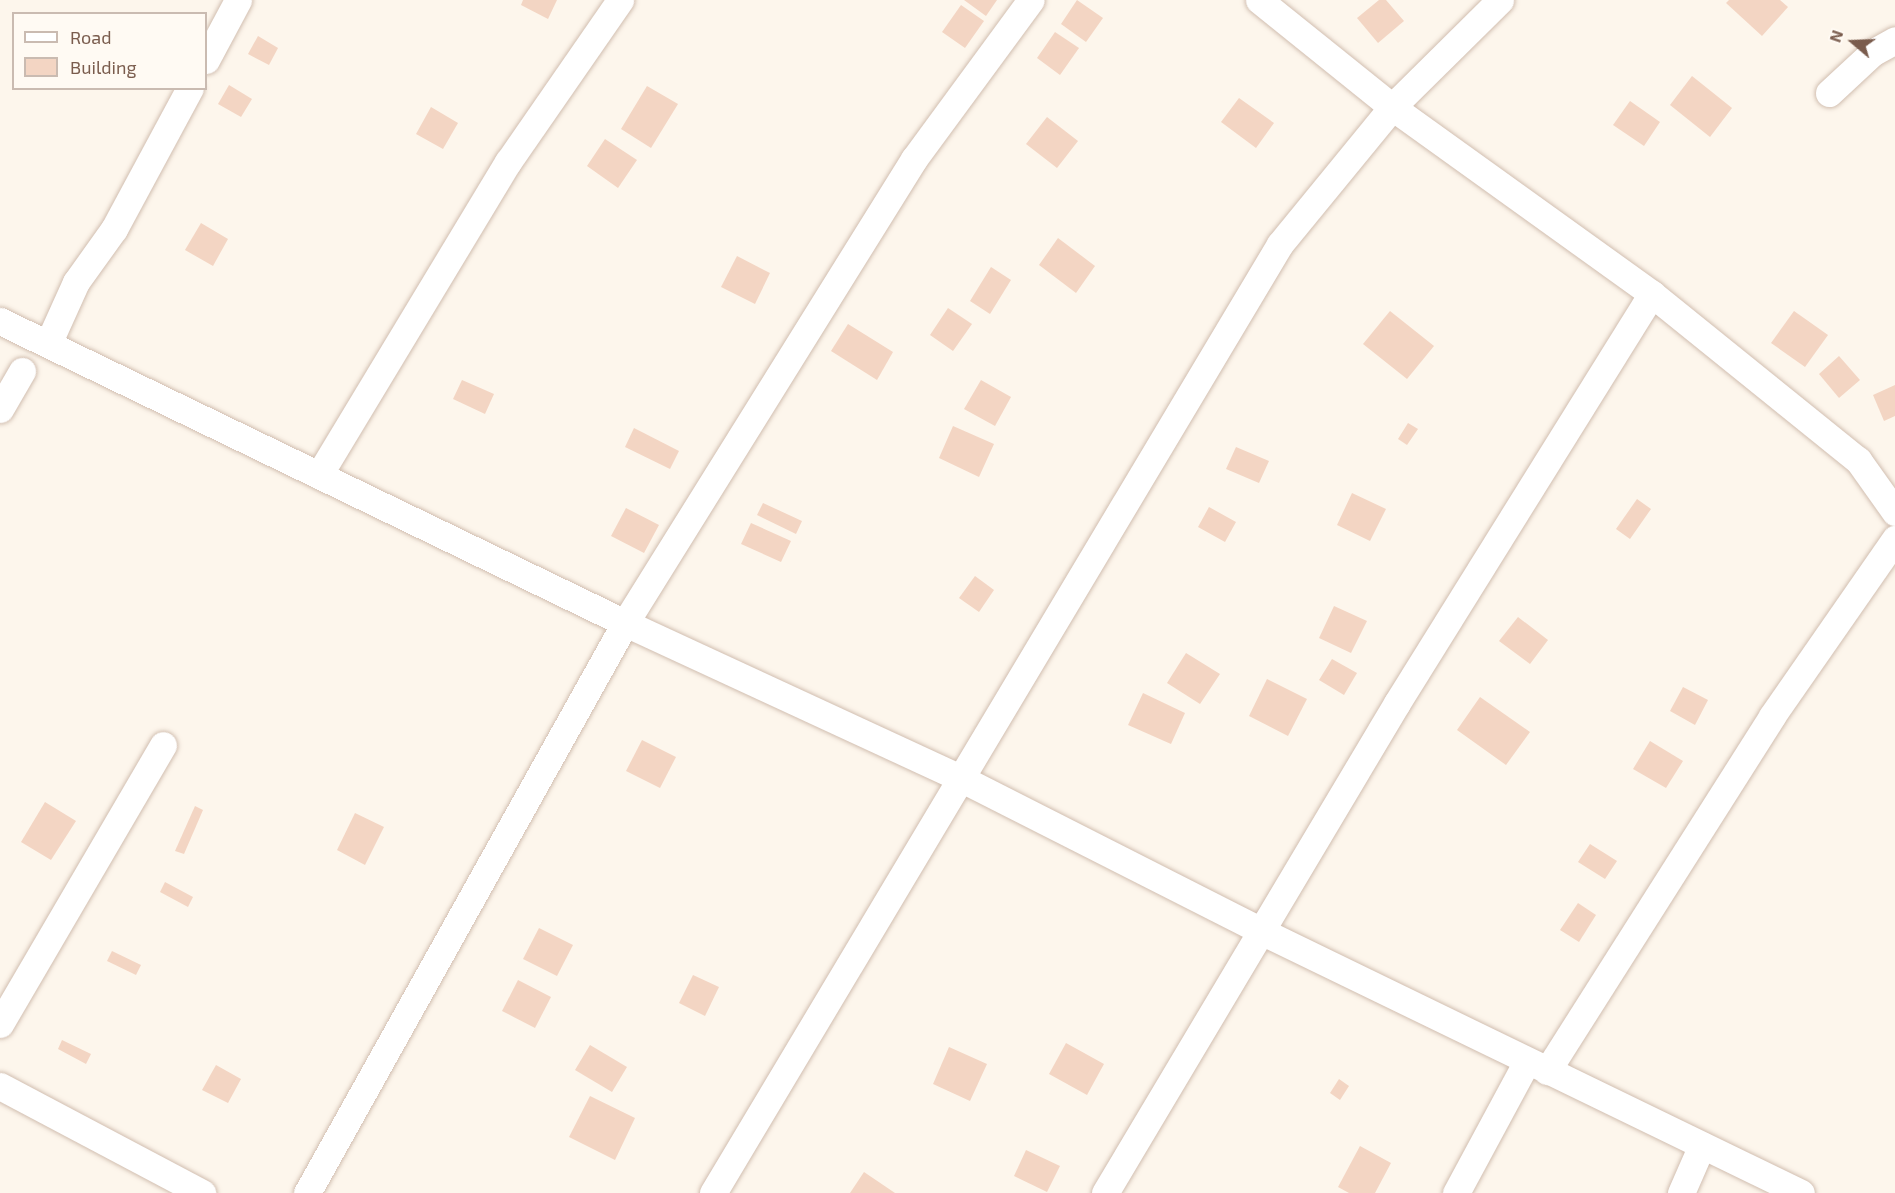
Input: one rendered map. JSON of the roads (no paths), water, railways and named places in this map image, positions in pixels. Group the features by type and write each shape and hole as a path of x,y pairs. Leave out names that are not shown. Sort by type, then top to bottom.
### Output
{"street":[{"path":"207,58 238,0"},
{"path":"319,475 508,162 620,0"},
{"path":"307,1193 625,623 914,159 1031,0"},
{"path":"1259,0 1392,106 1652,294 1858,460 1895,512"},
{"path":"713,1193 1280,244 1392,106 1500,0"},
{"path":"1829,93 1872,52 1895,40"},
{"path":"48,344 76,282 114,229 189,90"},
{"path":"1105,1193 1261,931 1652,294"},
{"path":"0,321 625,623 960,777 1261,931 1801,1193"},
{"path":"0,409 22,371"},
{"path":"1456,1193 1537,1066 1772,716 1895,539"},
{"path":"0,1024 163,745"},
{"path":"0,1086 202,1193"},
{"path":"1681,1193 1702,1145"}]}
